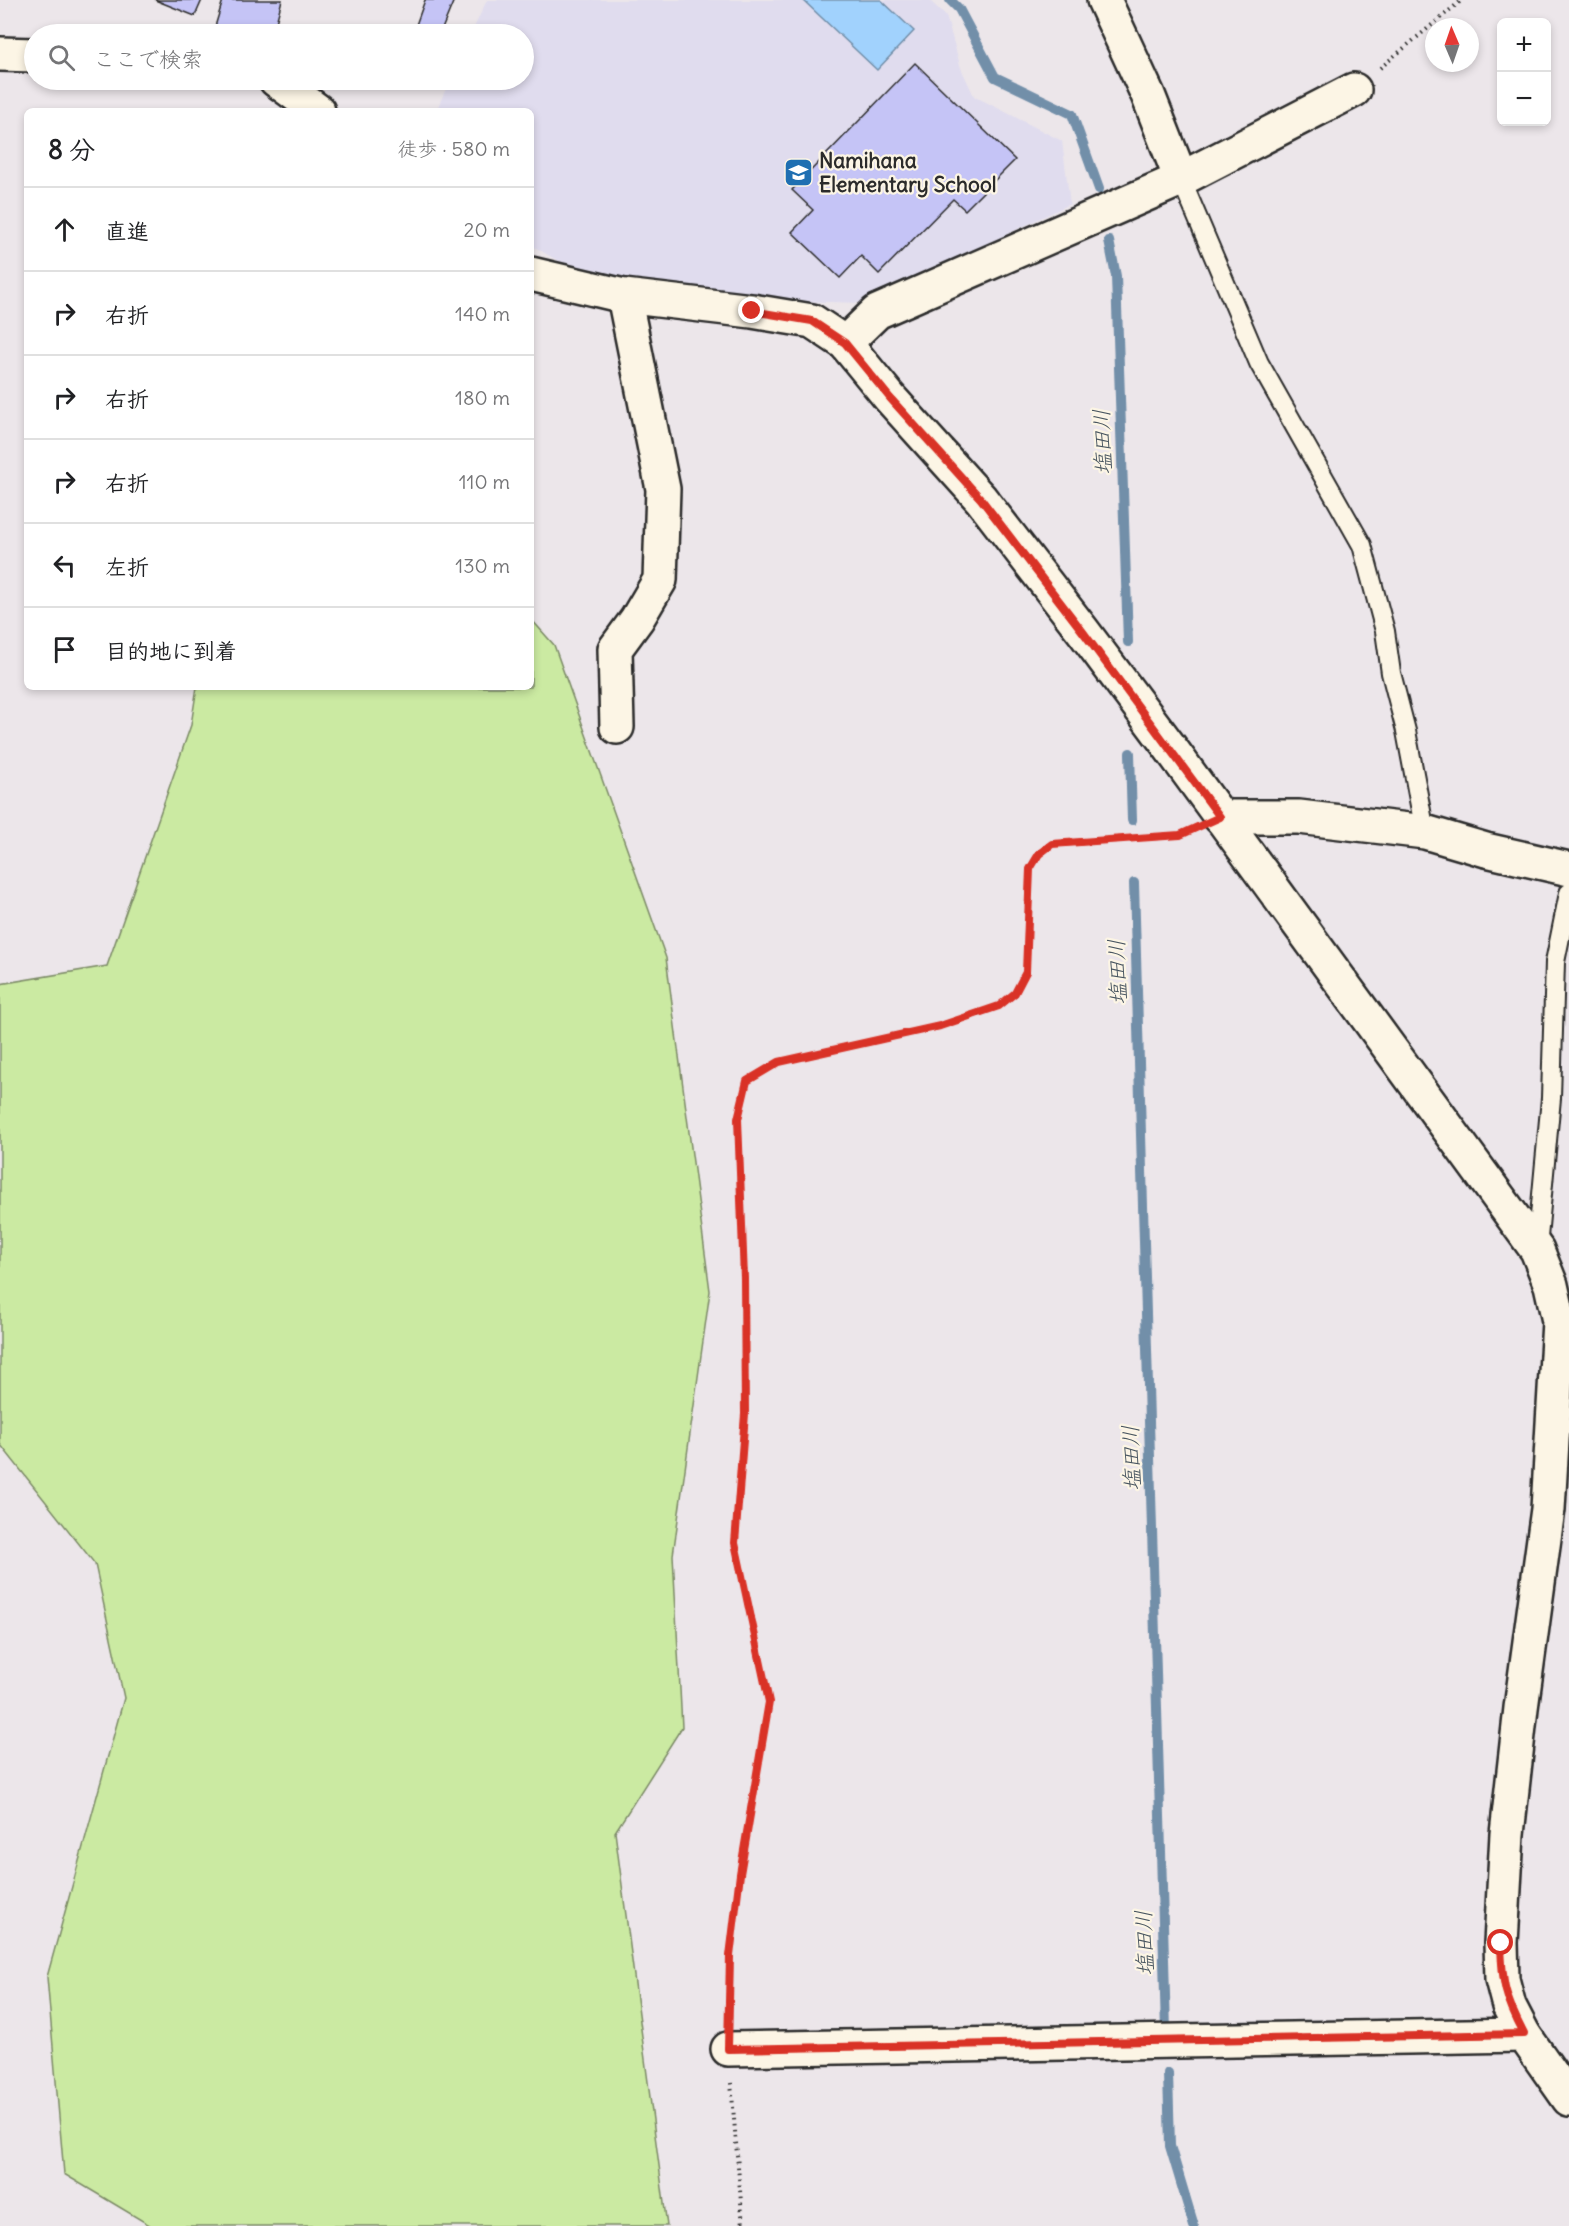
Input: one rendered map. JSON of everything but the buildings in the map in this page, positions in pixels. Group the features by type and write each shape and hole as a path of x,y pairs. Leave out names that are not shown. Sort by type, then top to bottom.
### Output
{"street":[{"path":"1104,0 1148,95 1181,179"},
{"path":"0,54 24,55"},
{"path":"292,90 314,108"},
{"path":"845,343 877,312 1181,179 1354,90"},
{"path":"534,275 624,296 752,311 812,321 845,343 890,398 981,499 1083,632 1537,1250 1551,1284 1559,1321 1548,1509 1521,1708 1507,1834 1501,1943 1504,1988 1509,2006 1524,2034 1569,2099"},
{"path":"617,727 615,649 638,619 660,580 663,489 624,296"},
{"path":"1220,817 1299,817 1425,832 1486,850 1569,869"},
{"path":"728,2049 1524,2034"}],"lane":[{"path":"1181,179 1259,363 1362,545 1385,631 1391,672 1406,731 1425,832"},
{"path":"1537,1250 1551,1098 1555,962 1569,893"}],"path":[{"path":"1354,90 1462,0"},
{"path":"743,2226 728,2049 731,1944 740,1874 769,1702 735,1543 745,1414 744,1279 738,1119 747,1081 779,1062 940,1026 999,1006 1007,1000 1015,993 1026,972 1030,869 1039,854 1052,844 1180,835 1220,817"}],"shaded area":[{"name":"Namihana Elementary School","path":"487,0 929,0 946,16 961,68 974,96 1062,141 1070,204 864,303 794,301 579,273 534,247 534,108 437,108 445,90 534,90 534,24 476,24"}],"green space":[{"path":"534,622 554,645 666,958 710,1291 673,1555 682,1727 615,1832 667,2226 151,2226 64,2174 47,1977 124,1698 95,1564 0,1444 0,984 107,966 191,725 197,690 534,690"}],"water":[{"path":"803,0 881,0 914,31 877,70"}],"waterway":[{"name":"塩田川","path":"950,0 959,9 995,77 1072,114 1099,189"},
{"name":"塩田川","path":"1109,241 1116,276 1128,642"},
{"name":"塩田川","path":"1130,753 1132,820"},
{"name":"塩田川","path":"1134,883 1166,2031"},
{"name":"塩田川","path":"1168,2073 1170,2146 1194,2226"}],"place":[{"name":"Namihana Elementary School","path":"798,172"}],"route":[{"path":"752,311 812,321 845,343 890,398 981,499 1169,746 1220,817 1180,835 1052,844 1039,854 1030,869 1026,972 1015,993 999,1006 940,1026 779,1062 747,1081 738,1119 744,1279 745,1414 735,1543 769,1702 740,1874 730,1956 728,2049 1524,2034 1509,2006 1502,1979 1501,1943"}]}
